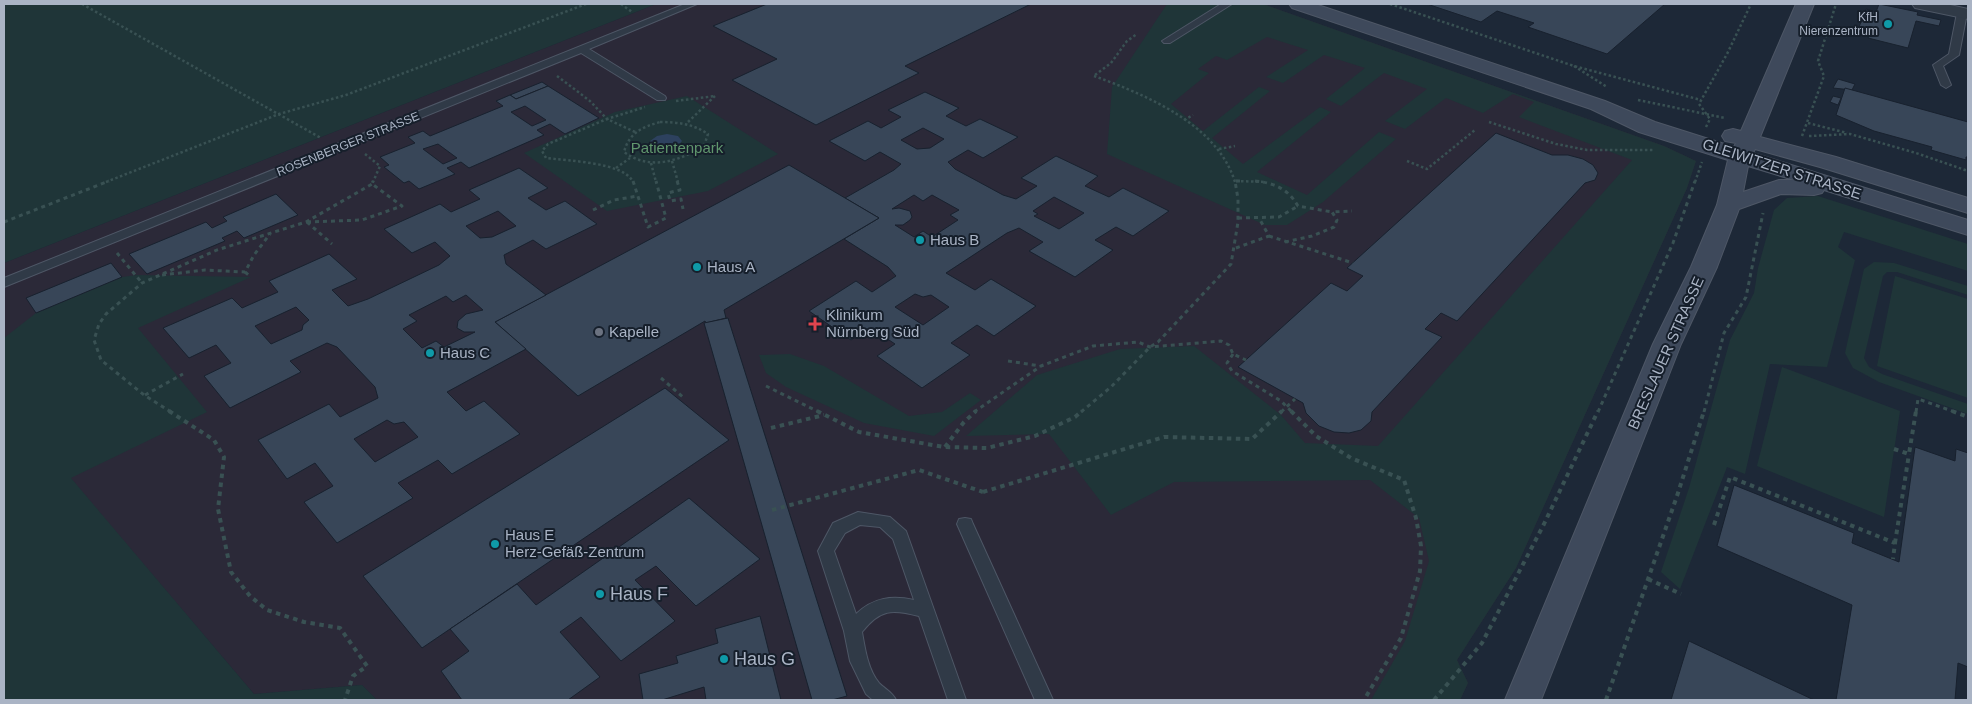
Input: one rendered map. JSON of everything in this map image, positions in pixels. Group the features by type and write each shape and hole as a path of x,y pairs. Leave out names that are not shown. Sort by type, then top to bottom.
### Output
{"main road":[{"name":"GLEIWITZER STRASSE","path":"1298,4 1603,96 1647,127 1704,128 1968,206"},
{"name":"BRESLAUER STRASSE","path":"1523,700 1667,344 1704,267 1729,205 1734,175 1805,4"},
{"name":"GLEIWITZER STRASSE","path":"1748,141 1855,192 1968,228"},
{"path":"1729,205 1762,192 1786,186 1855,192"}],"street":[{"path":"1921,4 1965,14"}],"lane":[{"name":"ROSENBERGER STRASSE","path":"4,283 692,4"},
{"path":"1166,41 1227,4"},
{"path":"1946,85 1938,65 1954,56 1965,14"},
{"path":"582,49 661,98"},
{"path":"887,700 872,688 859,661 852,632 826,551 839,528 858,518 884,521 900,536 924,610 957,700"},
{"path":"965,524 1044,700"},
{"path":"852,632 858,623 872,610 895,604 924,610"}],"path":[{"path":"82,4 338,148"},
{"path":"4,222 279,114 346,96 586,4"},
{"path":"1390,4 1574,66 1594,69 1640,84 1675,91 1700,100"},
{"path":"1434,700 1482,644 1544,524 1603,402 1677,234 1702,162 1703,156 1698,148 1704,128 1700,100 1727,54 1751,4"},
{"path":"1802,137 1824,76 1818,61 1836,4"},
{"path":"766,386 859,432 944,447 987,448 1035,436 1075,417 1111,387 1150,347 1158,342 1231,264 1236,248 1238,218 1236,181 1219,149 1184,120 1147,98 1094,76 1111,62 1127,41 1137,34"},
{"path":"596,58 556,77 590,101 607,119 548,144 542,151 546,158 616,168 632,179 648,227 666,218 651,163"},
{"path":"1574,66 1603,96"},
{"path":"688,122 715,96"},
{"path":"1632,98 1683,111 1704,128 1748,141"},
{"path":"1184,120 1193,115"},
{"path":"660,122 688,122 708,134 704,146 694,153 672,161 651,163 630,158 624,152 630,135 644,126 660,122"},
{"path":"1489,122 1556,144 1587,150 1656,150"},
{"path":"1808,123 1916,153 1968,171"},
{"path":"1407,161 1428,169 1475,130"},
{"path":"1794,136 1850,134"},
{"path":"346,700 353,676 367,666 340,628 304,622 267,610 250,596 231,572 218,509 224,457 214,440 144,395 101,360 94,340 99,324 106,314 142,283 217,250 306,222 372,184 380,166 351,142"},
{"path":"1219,149 1234,146"},
{"path":"616,168 630,158"},
{"path":"672,161 680,190 668,193 670,201 681,199 683,209"},
{"path":"1236,181 1250,180 1280,184 1294,196 1298,206"},
{"path":"306,222 362,220 402,206 372,184"},
{"path":"593,210 614,200 638,196"},
{"path":"1238,218 1279,217 1298,206 1332,212 1352,211"},
{"path":"1285,242 1312,236 1334,227 1337,220 1332,212"},
{"path":"1606,700 1678,493 1707,402 1724,333 1746,297 1763,214"},
{"path":"1259,218 1269,236 1353,263"},
{"path":"306,222 332,244"},
{"path":"245,272 254,255 270,233"},
{"path":"1236,248 1269,236"},
{"path":"107,242 142,283"},
{"path":"159,276 205,270 245,272 251,277"},
{"path":"944,447 964,422 981,406 1041,366 1093,346 1138,342 1150,347 1221,341 1228,345 1233,354 1246,360"},
{"path":"1233,354 1227,363 1232,372 1281,400 1316,436 1351,458 1404,480 1416,518 1421,546 1420,571 1400,638 1364,700"},
{"path":"1008,361 1041,366"},
{"path":"144,395 183,374"},
{"path":"661,378 684,398"},
{"path":"772,510 919,470 983,492 1164,436 1252,439 1295,399"},
{"path":"1893,559 1918,399 1968,417"},
{"path":"771,428 824,414"},
{"path":"1894,449 1909,454"},
{"path":"1714,525 1730,477 1895,543"},
{"path":"1648,579 1681,594"}],"shaded area":[{"name":"Klinikum Nürnberg Süd","path":"656,4 1263,4 1664,146 1696,161 1687,188 1516,568 1457,660 1468,683 1460,700 377,700 362,685 254,694 70,478 4,384 4,263"}],"green space":[{"path":"4,4 656,4 4,263"},
{"path":"1167,4 1263,4 1664,146 1696,161 1687,188 1516,568 1457,660 1468,683 1460,700 1371,700 1405,641 1429,561 1419,518 1370,480 1174,482 1111,515 1049,434 966,436 1037,375 1120,349 1194,346 1281,415 1305,443 1378,446 1632,160 1519,117 1534,102 1513,94 1483,113 1446,98 1405,129 1385,121 1427,89 1384,73 1341,106 1326,99 1365,68 1324,55 1283,83 1266,77 1308,50 1267,37 1227,60 1216,56 1198,69 1209,73 1171,104 1203,131 1259,87 1270,91 1212,138 1243,164 1320,107 1331,112 1257,172 1307,195 1379,132 1396,139 1323,202 1287,225 1265,225 1107,154 1112,87"},
{"name":"Patientenpark","path":"687,96 778,154 708,191 607,211 524,153 615,112"},
{"path":"1818,196 1968,244 1968,271 1844,232 1838,247 1855,260 1827,367 1770,364 1745,474 1727,467 1680,589 1661,572 1689,488 1730,340 1754,293 1758,268 1774,210 1787,198"},
{"path":"1874,262 1894,263 1968,286 1968,295 1897,272 1887,272 1883,276 1864,358 1869,367 1882,374 1968,404 1968,414 1879,382 1853,368 1845,353 1864,269"},
{"path":"137,275 251,277 138,328 207,412 71,478 254,694 362,685 377,700 4,700 4,338 36,313 122,277"},
{"path":"1895,276 1968,299 1968,398 1877,366"},
{"path":"790,354 824,366 909,416 942,412 970,393 981,400 934,436 864,423 786,387 766,373 759,355"},
{"path":"1782,367 1900,411 1884,517 1757,466"}],"water":[{"path":"667,134 678,136 682,141 679,145 663,151 650,147 650,141 657,136"}],"building":[{"path":"767,4 1031,4 905,66 919,73 816,125 732,80 777,59 713,26"},
{"path":"1427,4 1665,4 1607,54 1528,27 1534,23 1497,11 1481,22"},
{"name":"KfH Nierenzentrum","path":"1879,4 1918,12 1917,15 1941,20 1939,26 1916,21 1908,48 1868,38 1872,30 1859,27 1866,9 1876,12"},
{"path":"1838,79 1855,84 1852,90 1833,88"},
{"path":"542,82 548,86 516,99 510,95"},
{"path":"548,86 599,118 565,134 550,124 537,130 544,135 469,168 461,162 447,168 455,174 419,189 409,181 404,183 384,167 389,165 380,157 415,143 408,137 423,131 430,136 503,106 496,101 510,95 516,99","holes":["525,106 546,120 532,126 511,112","438,144 457,158 443,164 423,149"]},
{"path":"1845,88 1968,122 1968,157 1966,157 1966,160 1931,150 1932,147 1874,131 1836,115"},
{"name":"Haus B","path":"925,92 959,108 946,116 966,126 980,119 1018,137 983,158 968,150 948,162 955,169 1003,195 1016,199 1037,186 1021,178 1056,156 1098,176 1085,186 1109,197 1123,188 1169,211 1133,236 1116,227 1095,240 1113,250 1075,277 1029,251 1043,242 1019,228 1007,233 946,273 975,290 991,279 1036,306 994,336 977,325 951,343 970,355 922,388 877,356 895,344 871,328 851,340 809,311 856,281 872,292 896,276 888,267 844,239 879,218 845,198 901,164 880,152 865,161 829,141 868,121 881,128 901,117 888,110","holes":["923,128 944,139 930,148 917,149 901,140","914,195 923,201 932,195 959,210 950,215 958,220 932,237 923,231 914,237 895,225 903,225 910,220 912,217 910,211 899,208 892,209","1054,197 1084,213 1059,229 1034,216 1038,214 1033,211","915,294 923,297 931,295 949,307 923,325 895,307"]},
{"path":"1833,96 1841,98 1838,105 1830,102"},
{"path":"1496,133 1552,155 1568,155 1583,159 1593,165 1598,173 1595,180 1585,183 1457,321 1441,313 1425,329 1442,337 1372,412 1371,421 1361,430 1349,433 1334,432 1319,426 1306,413 1303,403 1238,367 1331,283 1347,291 1363,276 1347,268"},
{"name":"Haus A","path":"789,165 879,218 724,310 726,318 706,323 705,321 578,396 495,322"},
{"name":"Haus C","path":"519,168 548,188 528,198 546,210 565,201 597,224 546,249 533,240 504,255 506,264 546,295 495,322 526,349 447,392 466,411 484,401 520,434 452,474 438,460 398,483 413,498 337,543 304,502 333,486 315,463 287,479 258,440 329,404 340,417 378,398 375,387 337,347 327,343 290,361 301,372 230,408 204,376 231,363 216,345 189,358 163,328 232,298 242,308 278,292 269,281 329,254 357,279 332,290 348,306 368,299 439,265 450,256 435,242 412,253 384,229 440,204 451,212 480,199 469,190","holes":["498,211 516,226 492,237 480,238 466,226","466,295 483,310 466,314 458,321 457,328 464,332 475,332 444,347 436,341 422,348 403,329 417,321 409,315 446,296 453,302","296,307 309,320 303,325 302,330 271,344 255,326","387,420 394,424 404,422 418,437 375,462 354,439"]},
{"path":"276,194 298,215 244,238 237,231 222,238 225,241 147,274 129,254 206,222 212,228 227,221 223,217"},
{"path":"111,263 122,277 36,313 26,298"},
{"path":"728,318 847,696 832,700 812,700 704,323"},
{"name":"Haus E Herz-Gefäß-Zentrum","path":"665,388 729,440 422,648 363,576"},
{"path":"1915,447 1955,461 1956,449 1968,453 1968,667 1958,663 1955,700 1836,700 1852,605 1717,546 1734,485 1854,533 1852,543 1899,562"},
{"name":"Haus F","path":"689,498 760,559 696,606 656,566 635,580 675,621 621,661 581,617 560,632 600,677 568,700 462,700 441,671 469,651 450,629 517,584 536,605"},
{"name":"Haus G","path":"760,616 781,700 706,700 704,687 662,700 643,700 639,674 678,663 676,656 718,643 715,629"},
{"path":"1689,641 1814,700 1671,700"}],"place":[{"name":"KfH Nierenzentrum","path":"1888,24"},
{"name":"Haus B","path":"920,240"},
{"name":"Haus A","path":"697,267"},
{"name":"Klinikum Nürnberg Süd","path":"815,324"},
{"name":"Kapelle","path":"599,332"},
{"name":"Haus C","path":"430,353"},
{"name":"Haus E Herz-Gefäß-Zentrum","path":"495,544"},
{"name":"Haus F","path":"600,594"},
{"name":"Haus G","path":"724,659"}]}
